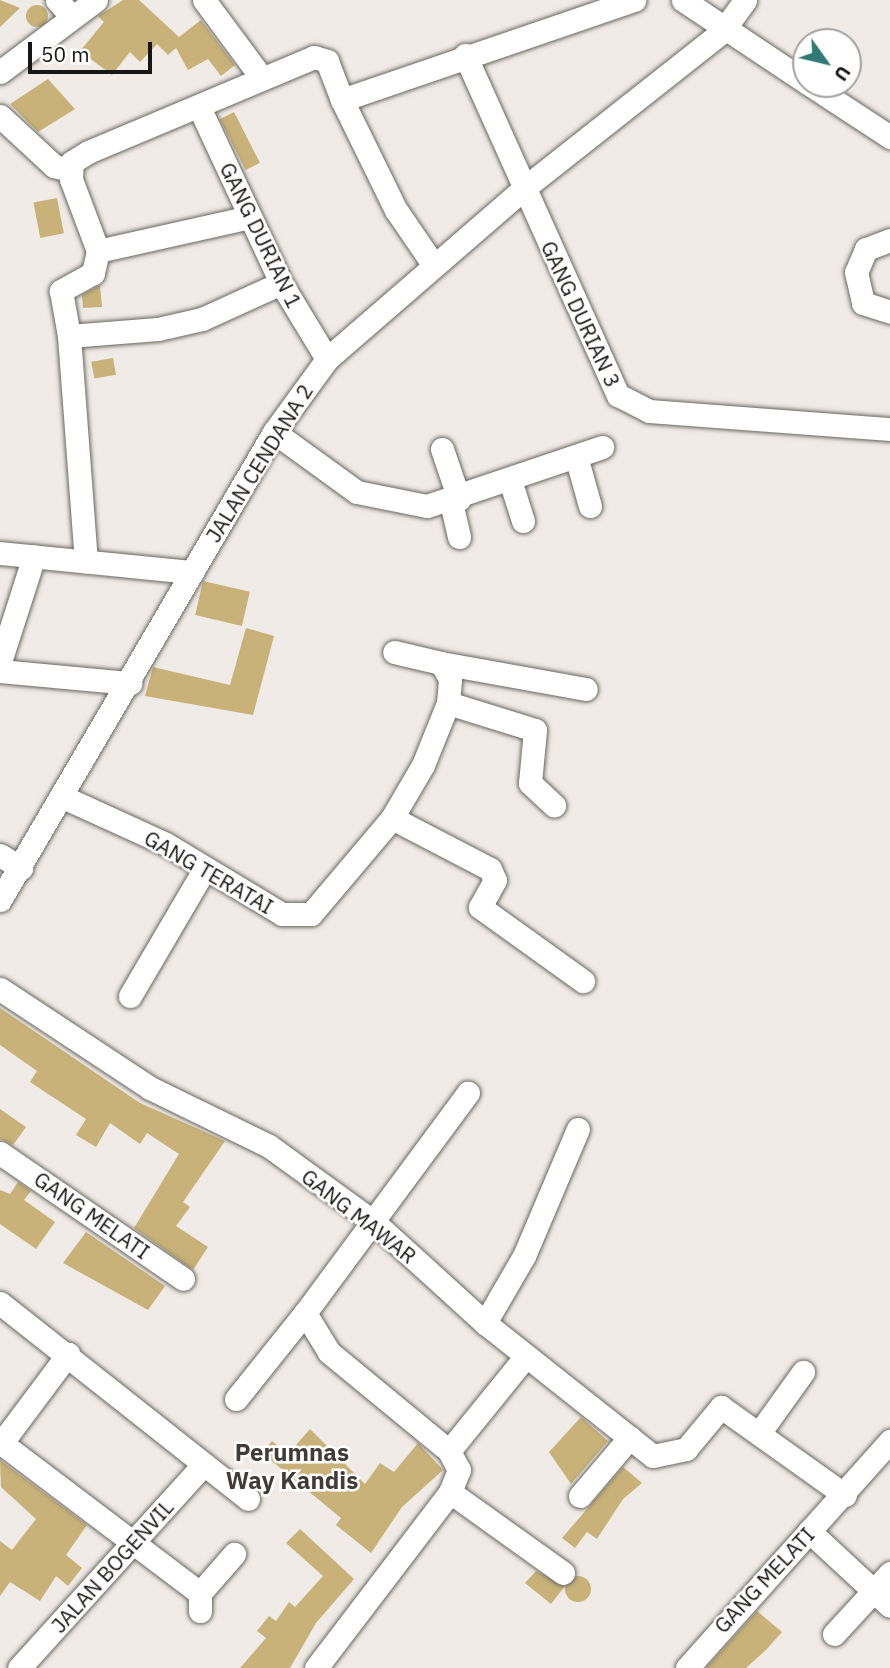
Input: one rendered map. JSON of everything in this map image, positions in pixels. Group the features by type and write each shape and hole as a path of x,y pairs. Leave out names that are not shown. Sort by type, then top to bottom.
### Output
{"street":[{"path":"0,72 64,9 96,0"},
{"path":"204,0 261,77"},
{"path":"342,100 465,55 634,0"},
{"path":"683,0 722,32 792,74"},
{"name":"JALAN CENDANA 2","path":"0,900 130,683 274,432 327,359 433,264 523,189 722,32 745,0"},
{"name":"GANG DURIAN 3","path":"465,55 611,383 632,408 890,429"},
{"path":"70,170 88,152 200,109 261,77 321,56 396,210 433,264"},
{"path":"830,98 890,137"},
{"name":"GANG DURIAN 1","path":"200,109 281,282 327,359"},
{"path":"0,116 54,166 70,170"},
{"path":"70,170 98,251 93,273 61,291 69,336 86,561"},
{"path":"98,251 250,217"},
{"path":"890,240 866,249 856,272 863,303 890,312"},
{"path":"69,336 202,319 281,282"},
{"path":"274,432 357,492 427,506 455,500 601,447"},
{"path":"442,449 455,500 458,537"},
{"path":"576,456 590,506"},
{"path":"510,480 523,521"},
{"path":"0,553 192,572"},
{"path":"0,662 34,556"},
{"path":"394,652 586,689"},
{"name":"GANG TERATAI","path":"63,797 205,868 282,914 311,914 392,818 423,765 448,703 450,679 441,663"},
{"path":"0,671 130,683"},
{"path":"448,703 535,730 530,783 554,805"},
{"path":"392,818 490,869 495,880 480,907 583,981"},
{"path":"0,855 21,868"},
{"path":"130,996 205,868"},
{"name":"GANG MAWAR","path":"0,989 150,1088 269,1146 375,1223 485,1323 653,1456 676,1455 720,1406 760,1432"},
{"path":"236,1399 375,1223 468,1093"},
{"path":"485,1323 524,1256 578,1129"},
{"name":"GANG MELATI","path":"0,1153 183,1279"},
{"path":"0,1303 68,1354 248,1499"},
{"path":"305,1313 329,1352 449,1451 459,1470 450,1492 316,1668"},
{"path":"68,1354 2,1445 135,1542 200,1602 234,1554"},
{"path":"449,1451 526,1356"},
{"path":"803,1372 760,1432 845,1495"},
{"path":"580,1496 630,1437"},
{"name":"GANG MELATI","path":"687,1668 809,1531 845,1495 890,1441"},
{"name":"JALAN BOGENVIL","path":"19,1668 204,1464"},
{"path":"450,1492 563,1573"},
{"path":"809,1531 882,1598"},
{"path":"834,1634 882,1598 890,1573"}],"building":[{"path":"0,0 20,8 0,27"},
{"path":"123,0 139,0 179,37 201,20 235,65 221,76 208,59 188,70 176,48 168,55 157,44 140,62 130,52 112,75 80,51 104,22 98,16"},
{"path":"37,5 45,8 48,16 45,24 37,27 29,24 26,16 29,8"},
{"path":"48,79 75,109 38,132 10,104"},
{"path":"234,112 260,163 246,170 220,119"},
{"path":"57,198 64,233 40,238 33,203"},
{"path":"100,285 102,307 83,308 82,295"},
{"path":"113,358 116,375 94,379 91,362"},
{"path":"203,581 250,592 242,626 195,615"},
{"path":"246,628 274,636 253,715 145,696 153,667 230,685"},
{"path":"0,1008 140,1103 225,1141 183,1202 190,1207 176,1226 208,1247 193,1270 134,1228 179,1154 147,1133 140,1144 110,1123 96,1147 76,1135 86,1119 30,1082 37,1071 0,1045"},
{"path":"0,1109 26,1127 13,1145 0,1139"},
{"path":"18,1182 31,1191 24,1200 55,1222 36,1249 0,1224 0,1190 10,1194"},
{"path":"86,1232 165,1286 148,1310 63,1263"},
{"path":"581,1417 608,1441 571,1484 549,1452"},
{"path":"310,1429 365,1484 380,1463 394,1472 418,1443 443,1470 402,1507 371,1553 336,1525 341,1518 262,1453 272,1441 288,1454"},
{"path":"0,1460 87,1525 66,1555 82,1568 68,1586 56,1576 40,1601 10,1582 0,1596 0,1541 12,1550 36,1519 1,1487"},
{"path":"623,1467 642,1483 623,1499 597,1539 587,1532 575,1548 562,1538"},
{"path":"300,1529 354,1579 316,1623 290,1668 240,1668 266,1638 257,1631 269,1616 276,1621 289,1602 295,1607 323,1576 286,1543"},
{"path":"536,1571 565,1586 551,1604 525,1583"},
{"path":"578,1576 587,1580 591,1589 587,1598 578,1602 569,1598 565,1589 569,1580"},
{"path":"757,1611 782,1632 766,1650 746,1668 706,1668"}],"district":[{"name":"Perumnas Way Kandis","path":"292,1467"}]}
